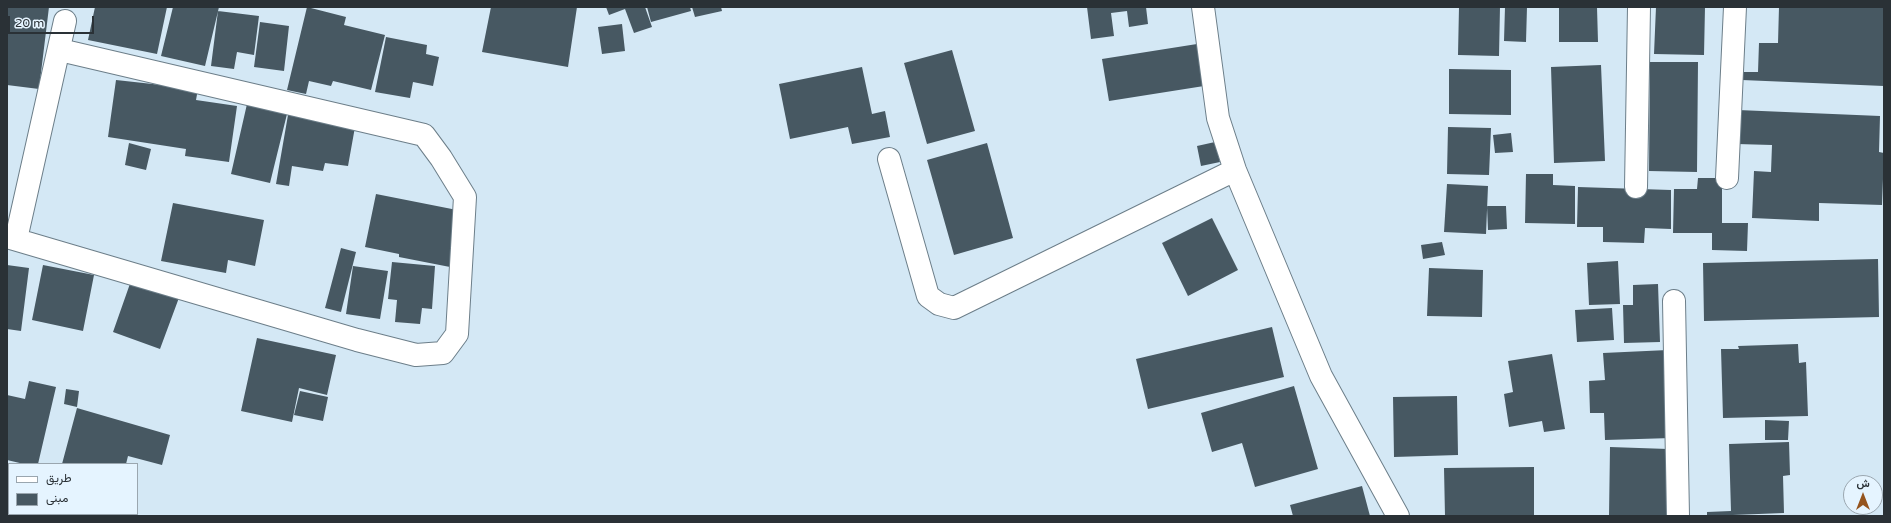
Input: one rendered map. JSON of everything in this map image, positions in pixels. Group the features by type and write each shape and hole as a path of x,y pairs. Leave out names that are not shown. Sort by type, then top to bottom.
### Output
{"street":[{"path":"1203,7 1218,118 1235,170 1320,376 1398,516"},
{"path":"1636,187 1639,7"},
{"path":"1727,178 1735,7"},
{"path":"60,50 424,135 441,158 465,197 457,334 443,353 416,355 357,340 12,238 60,50 65,21"},
{"path":"889,159 928,296 939,304 954,308 1235,170"},
{"path":"1674,301 1678,516"}],"building":[{"path":"7,7 49,7 39,89 7,85"},
{"path":"95,7 167,7 157,54 88,40"},
{"path":"173,7 219,7 205,66 161,56"},
{"path":"307,7 346,17 344,25 385,35 371,90 333,81 331,86 309,81 306,94 287,90"},
{"path":"491,7 577,7 568,67 482,52"},
{"path":"606,7 645,7 652,27 634,33 625,9 609,15"},
{"path":"647,7 690,7 691,11 651,22"},
{"path":"692,7 721,7 722,11 695,17"},
{"path":"1087,7 1146,7 1148,24 1129,27 1127,11 1111,13 1114,36 1091,39"},
{"path":"1459,7 1500,7 1499,56 1458,55"},
{"path":"1505,7 1527,7 1526,42 1504,41"},
{"path":"1559,7 1597,7 1598,42 1559,42"},
{"path":"1656,7 1705,7 1704,55 1654,54"},
{"path":"1779,7 1884,7 1884,86 1742,80 1743,72 1758,72 1759,43 1778,43"},
{"path":"218,11 259,16 254,55 237,52 234,69 211,66"},
{"path":"260,22 289,26 284,71 254,67"},
{"path":"622,24 625,51 602,54 598,27"},
{"path":"386,37 427,45 426,54 439,57 433,86 413,82 410,98 375,92"},
{"path":"1197,44 1204,86 1109,101 1102,59"},
{"path":"952,50 975,131 927,144 904,63"},
{"path":"1650,62 1698,62 1697,172 1649,171"},
{"path":"1601,65 1605,161 1554,163 1551,67"},
{"path":"862,67 872,114 885,111 890,137 852,144 848,127 790,139 779,84"},
{"path":"1449,69 1511,70 1511,115 1449,114"},
{"path":"116,80 198,89 196,100 237,106 229,162 185,156 186,149 108,137"},
{"path":"247,104 287,114 270,183 231,174"},
{"path":"1738,110 1880,116 1879,152 1884,153 1882,205 1819,203 1819,221 1752,218 1754,171 1771,172 1772,145 1737,144"},
{"path":"288,115 355,127 348,166 325,163 323,171 292,166 289,186 276,184"},
{"path":"1448,127 1491,128 1489,175 1447,174"},
{"path":"1511,133 1513,152 1495,153 1493,135"},
{"path":"1215,142 1220,162 1201,166 1197,146"},
{"path":"129,143 151,149 146,170 125,165"},
{"path":"987,143 1013,238 954,255 927,160"},
{"path":"1526,174 1553,174 1553,185 1575,186 1575,224 1525,223"},
{"path":"1698,178 1722,178 1722,223 1748,223 1747,251 1712,250 1712,233 1673,233 1674,189 1697,189"},
{"path":"1447,184 1488,186 1486,234 1444,232"},
{"path":"1578,187 1671,190 1671,229 1645,228 1644,243 1603,242 1603,227 1577,227"},
{"path":"376,194 462,211 450,267 399,257 399,254 365,247"},
{"path":"173,203 264,220 255,266 228,260 226,273 161,261"},
{"path":"1487,206 1506,206 1507,229 1488,230"},
{"path":"1212,218 1238,270 1188,296 1162,243"},
{"path":"1442,242 1445,255 1423,259 1421,245"},
{"path":"341,248 356,252 341,312 325,308"},
{"path":"1878,259 1879,317 1704,321 1703,263"},
{"path":"1618,261 1620,304 1589,305 1587,263"},
{"path":"392,262 435,266 432,309 422,308 420,324 395,322 397,300 388,299"},
{"path":"7,265 29,268 21,331 7,329"},
{"path":"43,265 94,275 83,331 32,320"},
{"path":"353,266 388,271 380,319 346,314"},
{"path":"1429,268 1483,270 1482,317 1427,316"},
{"path":"132,278 180,295 160,349 113,332"},
{"path":"1658,284 1660,342 1624,343 1623,305 1633,305 1633,285"},
{"path":"1612,308 1614,340 1577,342 1575,310"},
{"path":"1272,327 1284,377 1148,409 1136,359"},
{"path":"257,338 336,355 327,395 299,388 292,422 241,411"},
{"path":"1798,344 1799,363 1806,362 1808,416 1723,418 1721,349 1739,349 1738,346"},
{"path":"1668,350 1672,438 1605,440 1604,413 1590,413 1589,381 1605,380 1603,353"},
{"path":"1552,354 1565,429 1544,432 1542,421 1509,427 1504,394 1513,392 1508,361"},
{"path":"29,381 56,387 38,463 20,463 7,460 7,395 25,399"},
{"path":"1294,386 1318,469 1255,487 1242,443 1212,452 1201,413"},
{"path":"66,389 79,391 77,407 64,404"},
{"path":"300,391 328,397 323,421 294,415"},
{"path":"1457,396 1458,455 1394,457 1393,397"},
{"path":"77,408 170,435 162,465 128,456 126,463 62,463"},
{"path":"1765,420 1789,421 1788,440 1765,440"},
{"path":"1789,442 1790,475 1783,476 1784,513 1707,516 1707,512 1731,511 1729,444"},
{"path":"1610,447 1668,449 1666,516 1609,516"},
{"path":"1534,467 1534,516 1445,516 1444,468"},
{"path":"1362,486 1370,516 1293,516 1290,505"}]}
